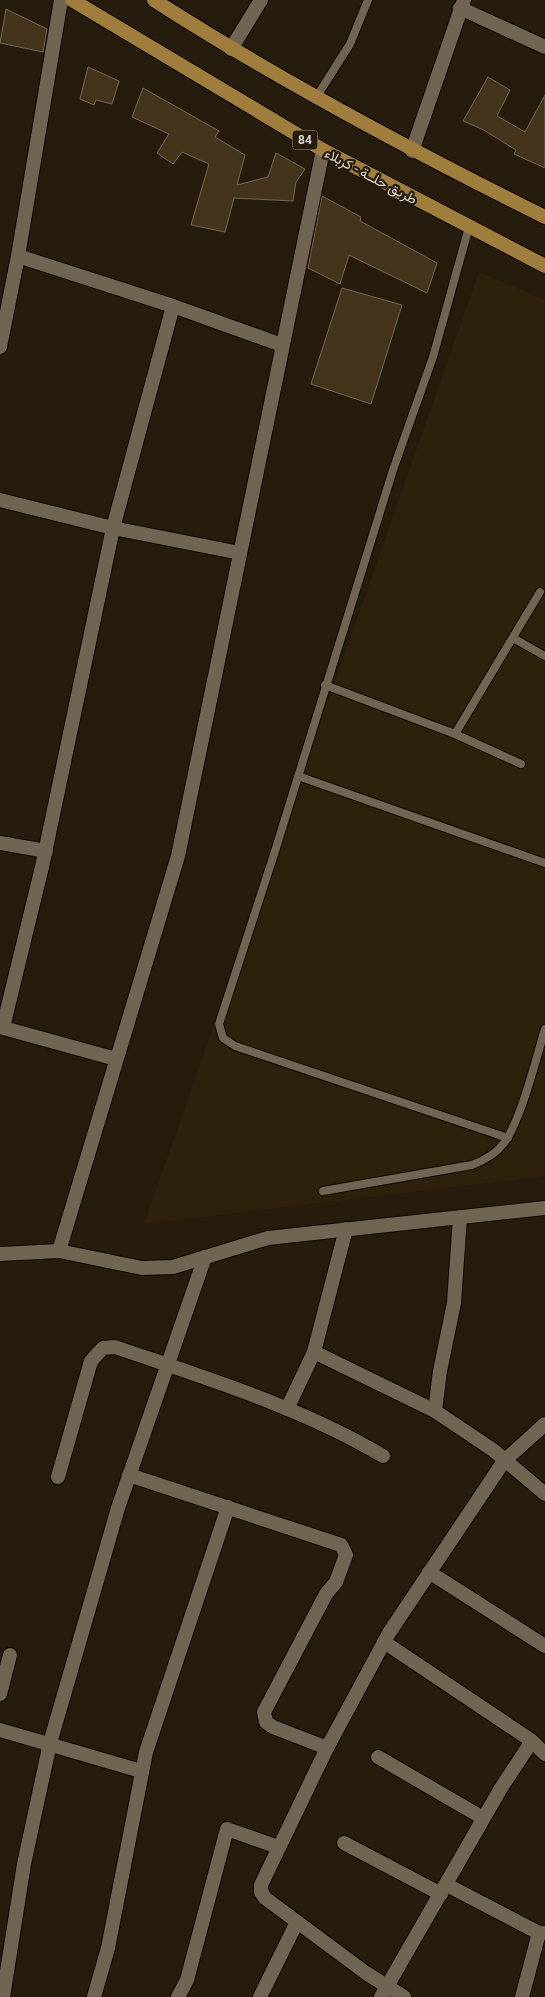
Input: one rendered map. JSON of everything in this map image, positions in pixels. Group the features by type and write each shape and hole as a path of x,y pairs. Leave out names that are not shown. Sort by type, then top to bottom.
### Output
{"main road":[{"name":"طريق حلــة - كربلاء","path":"72,0 322,150 545,266"},
{"path":"154,0 231,49 318,96 412,151 545,217"}],"street":[{"path":"0,347 18,256 61,0"},
{"path":"231,49 261,0"},
{"path":"412,151 462,4 545,47"},
{"path":"59,1252 178,856 322,150"},
{"path":"18,256 173,306 282,345"},
{"path":"116,1059 2,1027 46,851 113,528 173,306"},
{"path":"0,500 113,528 240,553"},
{"path":"0,843 46,851"},
{"path":"0,1254 59,1252 142,1268 172,1267 268,1238 545,1208"},
{"path":"435,1411 440,1371 454,1303 460,1217"},
{"path":"287,1410 314,1352 346,1229"},
{"path":"3,1997 24,1864 50,1743 129,1476 205,1257"},
{"path":"58,1477 91,1361 103,1348 115,1347 168,1365 344,1432 383,1456"},
{"path":"314,1352 435,1411 493,1450 545,1494"},
{"path":"404,1997 384,1992 265,1898 261,1892 261,1884 327,1748 384,1642 504,1461 545,1424"},
{"path":"129,1476 341,1545 346,1555 336,1582 326,1594 264,1712 266,1722 273,1727 327,1748"},
{"path":"94,1997 108,1948 141,1771 228,1507"},
{"path":"429,1572 545,1646"},
{"path":"384,1642 532,1741 545,1754"},
{"path":"0,1694 10,1655"},
{"path":"0,1730 141,1771"},
{"path":"384,1992 444,1890 483,1818 532,1741"},
{"path":"378,1756 483,1818"},
{"path":"178,1997 187,1980 227,1829 278,1847"},
{"path":"344,1843 542,1933 522,1997"},
{"path":"260,1997 297,1922"}],"lane":[{"path":"318,96 350,44 368,0"},
{"path":"469,228 434,357 393,470 298,776 220,1017 219,1032 223,1038 235,1046 508,1138"},
{"path":"455,734 540,592"},
{"path":"513,638 545,656"},
{"path":"325,685 455,734 521,764"},
{"path":"298,776 545,863"},
{"path":"323,1191 472,1165 494,1154 508,1138 545,1029"}],"shaded area":[{"path":"479,272 545,300 545,1176 144,1224"}],"building":[{"path":"6,9 47,29 43,52 0,43"},
{"path":"88,67 119,81 112,104 96,100 94,105 80,99"},
{"path":"488,77 510,90 497,116 525,132 545,95 545,168 514,154 516,150 482,129 463,121"},
{"path":"143,88 219,131 215,137 245,155 237,185 268,177 276,153 305,169 296,182 293,201 234,198 225,232 191,225 209,164 182,152 173,164 157,153 169,134 132,117"},
{"path":"322,196 361,217 360,221 437,263 427,293 349,255 340,284 308,268"},
{"path":"342,288 402,305 371,404 311,384"}]}
